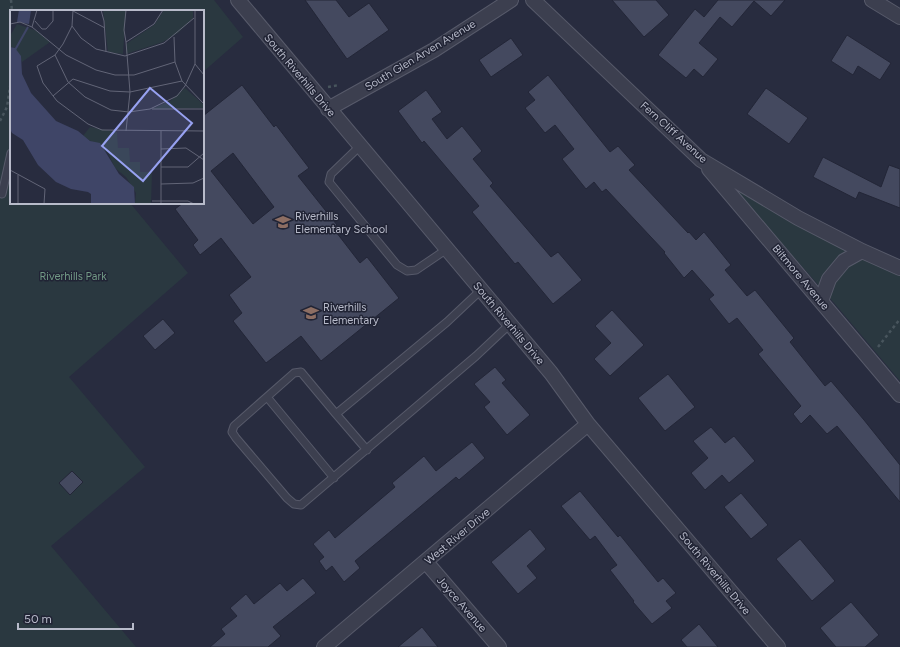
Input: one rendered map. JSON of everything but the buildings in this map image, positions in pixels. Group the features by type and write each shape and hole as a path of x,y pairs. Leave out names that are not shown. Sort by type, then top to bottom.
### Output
{"street":[{"name":"South Riverhills Drive","path":"238,0 551,373 588,424 778,647"},
{"name":"South Glen Arven Avenue","path":"328,109 434,50 511,0"},
{"name":"Fern Cliff Avenue","path":"533,0 701,160 798,218 862,251 900,268"},
{"path":"872,0 900,17"},
{"name":"Biltmore Avenue","path":"701,160 900,395"},
{"path":"821,301 829,279 844,261 862,251"},
{"name":"West River Drive","path":"324,647 588,424"},
{"name":"Joyce Avenue","path":"426,562 499,647"}],"lane":[{"path":"360,146 331,174 329,182 397,265 407,271 416,270 447,249"},
{"path":"2,194 10,158"},
{"path":"336,414 447,322 481,290"},
{"path":"367,450 301,372 294,373 234,426 232,432 287,498 294,504 301,505 367,450 476,356 510,324"},
{"path":"267,397 334,478"}],"path":[{"path":"11,0 12,10"},
{"path":"0,121 7,107 10,87"},
{"path":"868,358 900,319"}],"green space":[{"name":"Riverhills Park","path":"0,0 214,0 243,37 204,71 204,10 10,10 10,204 131,204 188,273 69,377 145,467 51,546 136,647 0,647"},
{"path":"726,180 900,273 900,381 835,304"}],"place":[{"name":"Riverhills Elementary School","path":"283,222"},
{"name":"Riverhills Elementary","path":"311,313"}]}
